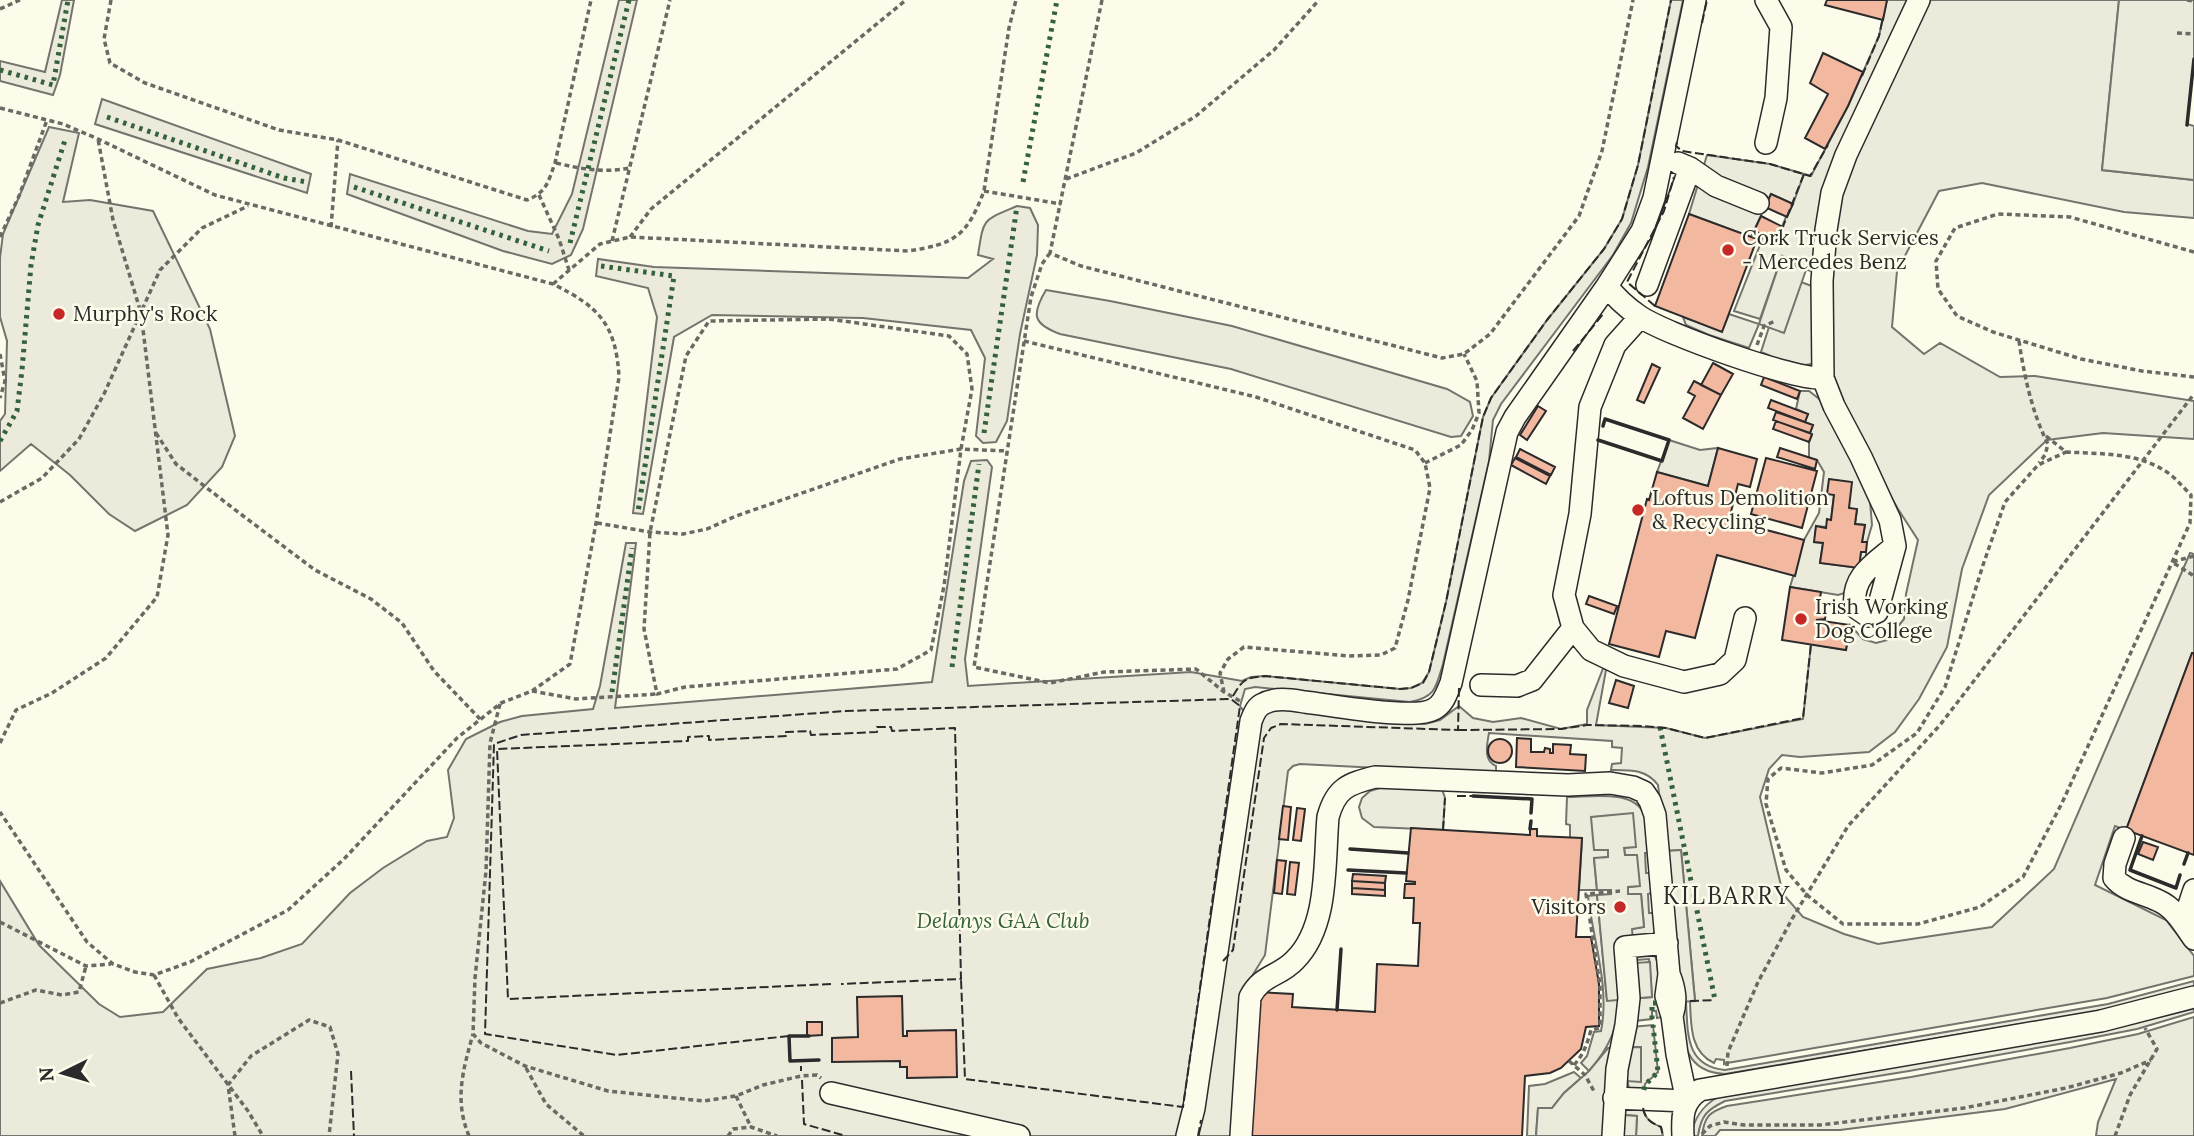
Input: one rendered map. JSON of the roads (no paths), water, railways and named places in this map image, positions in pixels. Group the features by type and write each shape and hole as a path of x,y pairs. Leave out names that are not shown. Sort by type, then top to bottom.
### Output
{"lane":[{"path":"1187,1136 1194,1108 1254,713 1259,705 1270,700 1288,700 1424,713 1436,709 1445,698 1451,682 1507,432 1514,417 1643,231 1654,198 1695,0"},
{"path":"1766,0 1781,27 1776,98 1766,143"},
{"path":"1895,546 1890,520 1861,457 1833,406 1824,378 1822,281 1832,193 1846,155 1919,0"},
{"path":"1662,160 1690,168 1716,186 1758,203"},
{"path":"1647,285 1690,168"},
{"path":"1607,286 1615,297 1640,317 1671,332 1805,377 1824,378"},
{"path":"1640,317 1615,345 1590,407 1580,514 1564,595 1573,628 1591,650 1624,667 1684,682 1720,674 1735,660 1745,618"},
{"path":"1480,685 1517,686 1531,680 1573,628"},
{"path":"1241,1136 1250,996 1257,984 1293,962 1308,945 1320,916 1328,817 1332,802 1342,789 1354,782 1375,777 1568,785 1610,783 1644,792 1655,815 1669,974 1675,995 1672,1016 1687,1101"},
{"path":"2124,838 2115,864 2114,878 2121,886 2162,901 2173,910 2188,931"},
{"path":"2188,931 2194,890"},
{"path":"1613,1136 1606,1098 1617,1069 1629,998 1625,947 1667,943"},
{"path":"1683,1136 1683,1111 1687,1101 1694,1094 1709,1088 2137,1013 2194,997"},
{"path":"829,1087 1019,1136"},
{"path":"1606,1098 1687,1101"}],"place":[{"name":"Cork Truck Services - Mercedes Benz","path":"1728,250"},
{"name":"Murphy's Rock","path":"59,314"},
{"name":"Loftus Demolition & Recycling","path":"1638,510"},
{"name":"Irish Working Dog College","path":"1801,619"},
{"name":"Visitors","path":"1620,907"}],"district":[{"name":"KILBARRY","path":"1727,896"}],"park label":[{"name":"Delanys GAA Club","path":"1003,921"}]}
